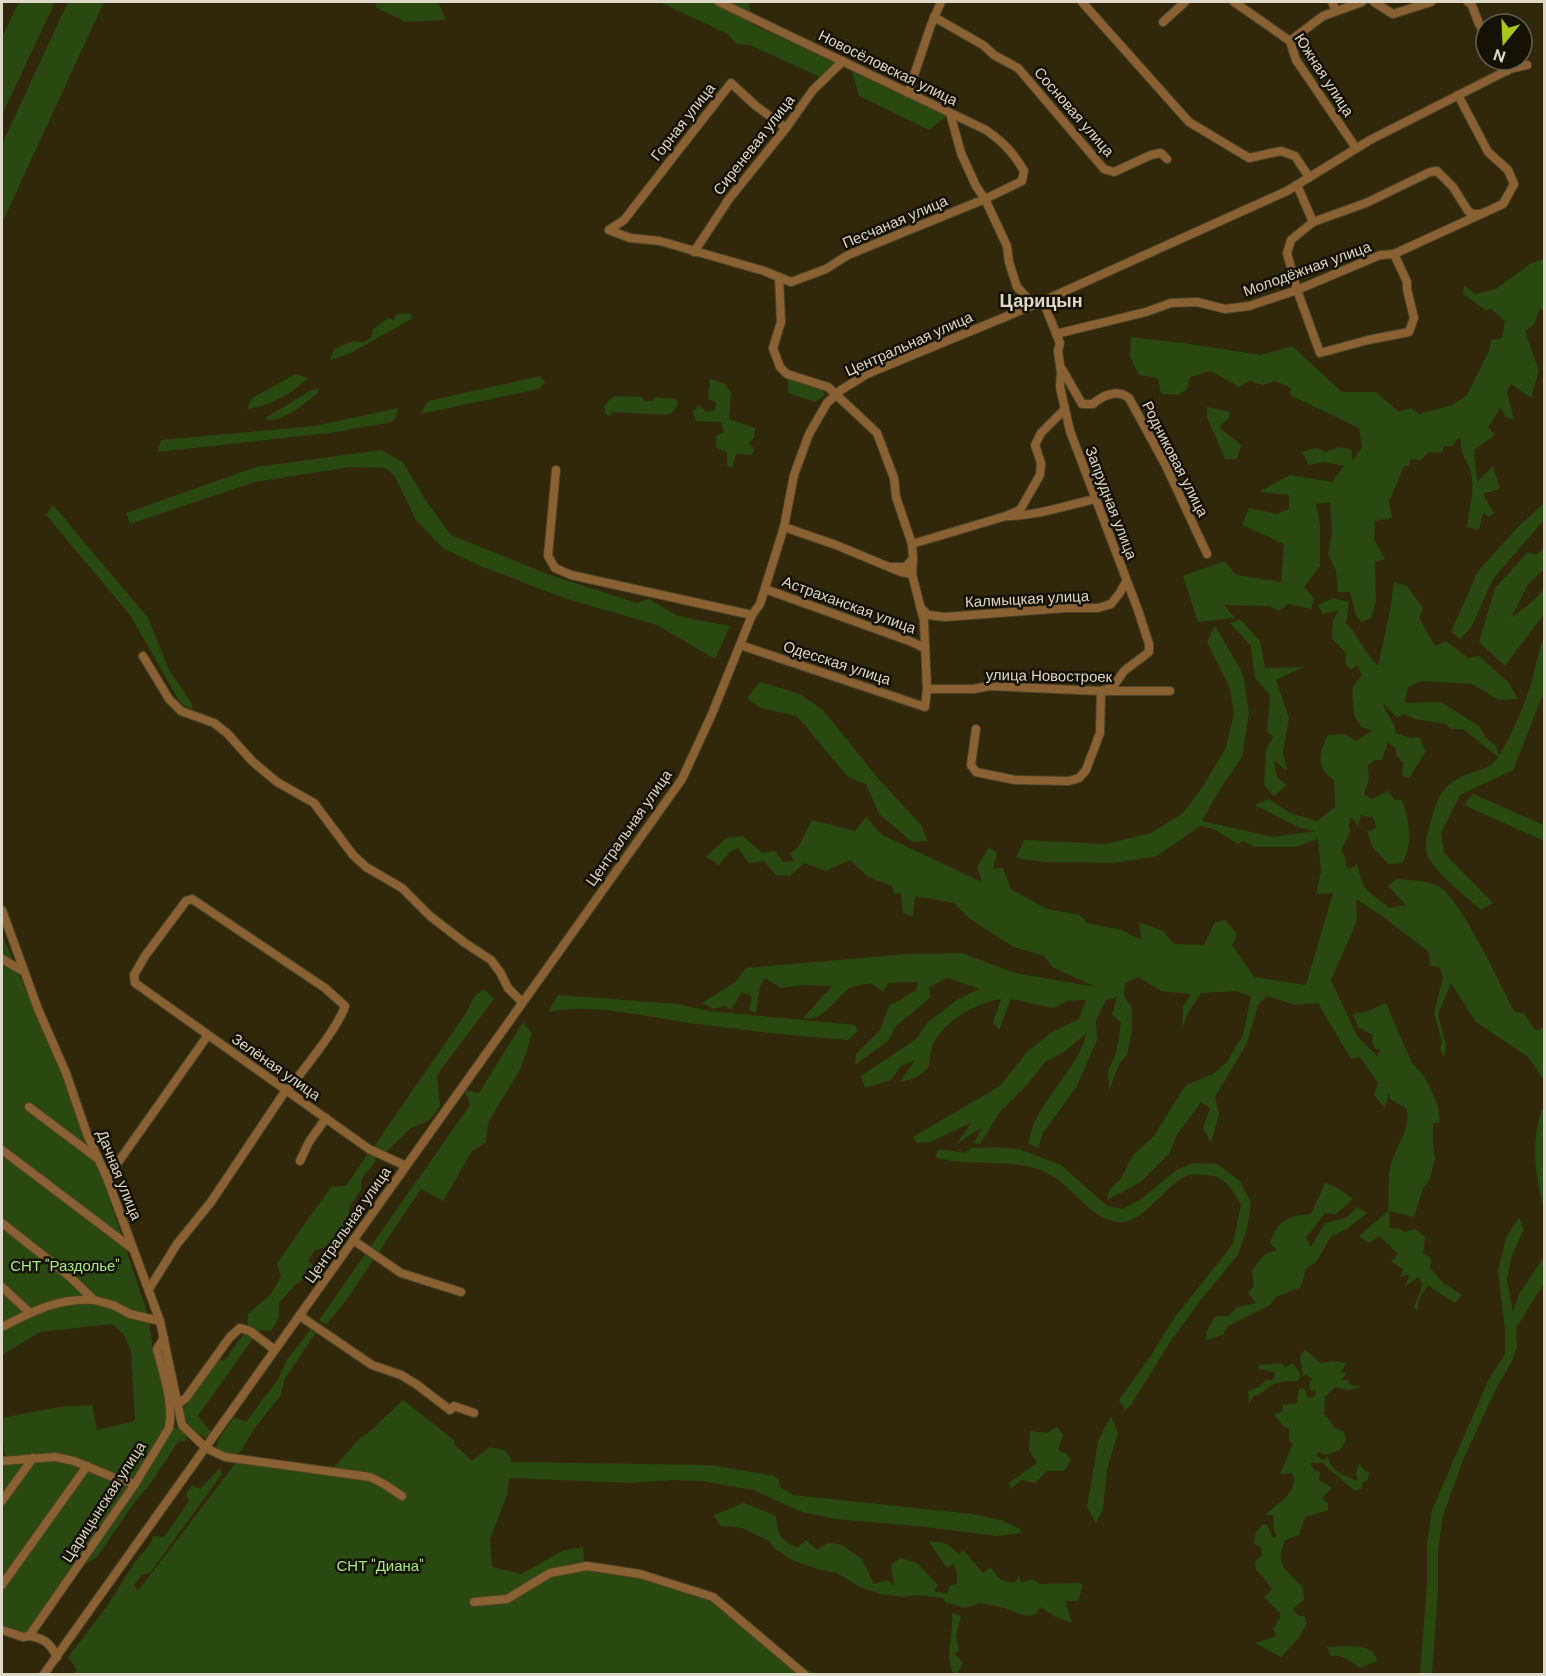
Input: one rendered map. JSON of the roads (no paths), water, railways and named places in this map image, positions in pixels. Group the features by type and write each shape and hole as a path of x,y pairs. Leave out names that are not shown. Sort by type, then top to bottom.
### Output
{"street":[{"name":"Новосёловская улица","path":"719,2 950,113 1002,141 1015,155 1024,171 1022,181"},
{"path":"908,93 941,2"},
{"path":"1082,2 1189,122 1249,158 1281,151 1295,156 1309,177"},
{"path":"1163,22 1185,2"},
{"name":"Южная улица","path":"1234,2 1290,41 1296,60 1356,148"},
{"path":"1332,2 1336,11"},
{"path":"1290,41 1323,16 1362,2"},
{"path":"1374,2 1393,14 1431,2"},
{"name":"Сосновая улица","path":"934,17 1018,68 1104,169 1114,172 1151,154 1161,153 1167,159"},
{"name":"Сиреневая улица","path":"694,252 729,199 786,128 813,90 843,61"},
{"name":"Центральная улица","path":"44,1674 682,779 712,714 752,615 760,604 784,527 794,476 809,434 819,414 834,395 867,374 1034,305 1297,185 1356,148 1505,72"},
{"name":"Горная улица","path":"694,252 660,241 630,238 609,230 624,220 731,83 756,106 786,128"},
{"name":"Молодёжная улица","path":"1056,334 1146,312 1171,303 1197,302 1225,309 1249,306 1297,290 1380,255 1394,254 1503,204 1514,184 1508,170 1488,152 1458,95"},
{"path":"950,113 961,153 1007,246 1009,262 1017,287 1034,305"},
{"path":"1394,254 1407,282 1414,318 1408,332 1320,353 1297,290 1287,254 1291,240 1313,222 1365,203 1430,172 1437,171 1453,187 1468,211 1473,214 1482,214"},
{"name":"Песчаная улица","path":"779,277 791,282 826,269 858,251 985,199 1022,181"},
{"path":"1297,185 1313,222"},
{"path":"694,252 779,277 781,322 773,348 780,366 787,374 828,387 877,434 894,478 896,497 912,543 912,574 924,621 927,689"},
{"name":"Запрудная улица","path":"1043,301 1060,343 1058,351 1060,387 1070,431 1149,644 1149,652 1124,671 1113,687 1101,691"},
{"name":"Родниковая улица","path":"1060,365 1082,404 1093,404 1112,394 1123,393 1129,398 1162,457 1207,554"},
{"path":"912,543 922,542 1020,510 1040,475 1041,463 1035,445 1041,433 1065,409"},
{"path":"556,470 549,556 555,568 571,574 752,615"},
{"path":"1006,516 1044,512 1096,499"},
{"path":"784,527 836,545 901,572 912,574"},
{"path":"892,567 904,567 913,559"},
{"name":"Калмыцкая улица","path":"919,606 928,615 945,617 1065,608 1098,608 1111,604 1126,582"},
{"name":"Астраханская улица","path":"765,589 924,648"},
{"name":"Одесская улица","path":"740,645 925,707 927,689"},
{"path":"143,657 169,699 182,711 214,723 277,782 314,803 353,855 366,867 402,888 430,916 490,960 500,972 508,988 522,1002"},
{"name":"улица Новостроек","path":"927,689 989,686 1101,691 1170,691"},
{"path":"976,729 971,765 976,772 1015,780 1069,781 1079,778 1084,774 1100,733 1101,691"},
{"name":"Зелёная улица","path":"286,1090 292,1085 344,1012 345,1006 325,988 192,899 186,901 145,956 134,975 135,983 369,1149 406,1166"},
{"name":"Дачная улица","path":"2,910 149,1289 160,1321 182,1425 206,1448"},
{"path":"2,959 24,971"},
{"path":"107,1178 208,1035"},
{"path":"149,1289 177,1244 211,1202 286,1090"},
{"path":"29,1107 99,1160"},
{"path":"300,1161 309,1142 326,1118"},
{"path":"2,1150 134,1250"},
{"path":"2,1223 69,1276 94,1300"},
{"path":"353,1240 401,1273 461,1292"},
{"path":"2,1287 30,1313"},
{"path":"2,1327 53,1304 74,1299 94,1300 113,1305 130,1314 160,1321"},
{"path":"300,1316 372,1365 400,1375 416,1384 450,1410 454,1406 474,1413"},
{"path":"178,1404 186,1398 230,1337 240,1328 250,1331 275,1350"},
{"name":"Царицынская улица","path":"29,1636 135,1484 169,1428 171,1419 169,1400 157,1349 164,1338"},
{"path":"206,1448 225,1457 370,1477 402,1496"},
{"path":"2,1461 55,1457 74,1461 135,1484"},
{"path":"2,1501 33,1458"},
{"path":"2,1585 87,1466"},
{"path":"474,1602 507,1599 550,1574 587,1566 640,1574 713,1597 804,1674"},
{"path":"2,1630 23,1637 42,1638 51,1645 57,1657"}],"district":[{"name":"Царицын","path":"1041,301"}],"park label":[{"name":"СНТ \"Раздолье\"","path":"65,1266"},
{"name":"СНТ \"Диана\"","path":"380,1566"}]}
